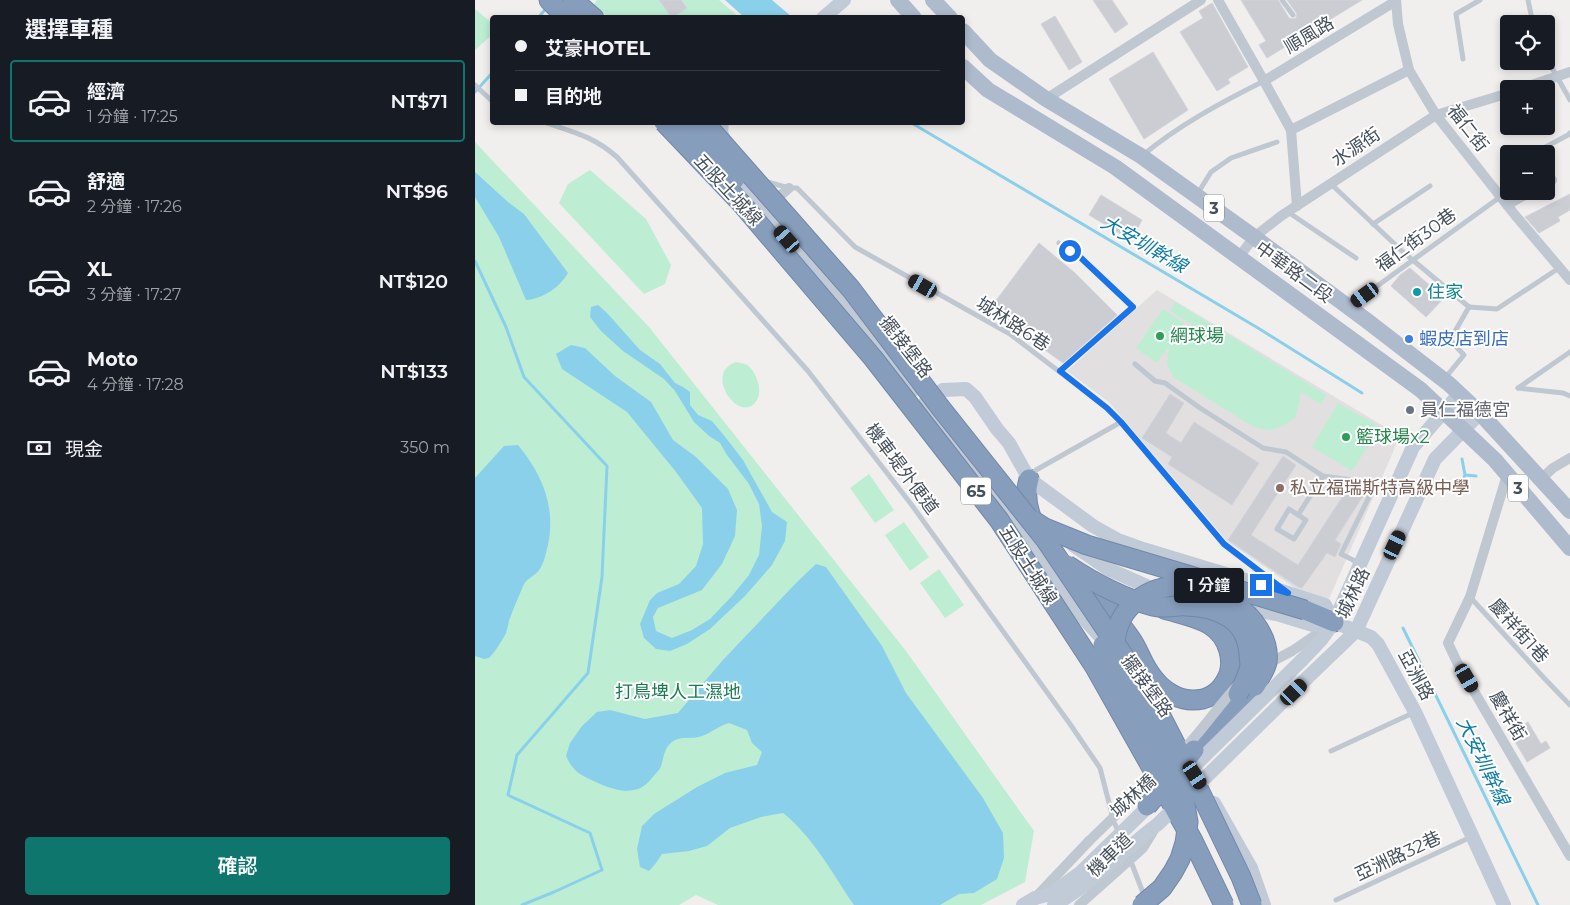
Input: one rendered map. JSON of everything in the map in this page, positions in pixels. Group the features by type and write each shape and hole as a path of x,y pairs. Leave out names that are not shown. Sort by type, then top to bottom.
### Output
{"highway":[{"path":"549,0 564,15"},
{"path":"573,0 590,15"},
{"name":"五股土城線","path":"667,125 741,203 873,358 999,520 1100,674 1193,841 1224,905"},
{"path":"692,125 903,372 1020,525 1056,558 1090,580 1155,607 1207,622 1219,632 1227,641 1230,655 1230,670 1225,683 1217,692 1195,701 1175,697 1162,688 1150,674 1132,641 1097,594 1033,523 1026,502 1028,484"},
{"name":"五股土城線","path":"692,125 851,288 933,404 1045,539 1150,695 1199,790 1241,877 1252,905"},
{"path":"933,404 1105,648 1182,787 1188,822 1185,843 1180,859 1161,888 1142,905"},
{"path":"994,489 1016,509 1045,528 1087,545 1305,610 1334,622"},
{"path":"1194,750 1242,703 1255,686 1267,663 1266,646 1261,632 1251,618 1227,598 1190,586 1162,588 1135,601 1125,611 1118,626 1114,648 1121,669 1163,741 1238,893 1242,905"},
{"path":"1147,806 1238,694 1250,665 1249,644 1243,630 1235,622 1219,612 1189,606 1155,607"}],"main road":[{"path":"898,0 911,15"},
{"path":"933,0 946,15"},
{"name":"中華路二段","path":"965,33 990,60 1046,99 1141,156 1255,237 1444,380 1480,413 1570,511"},
{"name":"中華路二段","path":"965,69 988,90 1115,167 1421,390 1495,460 1570,548"}],"street":[{"path":"561,0 576,15"},
{"path":"826,15 844,0"},
{"path":"1046,99 1201,0"},
{"path":"1218,0 1291,130 1297,206"},
{"name":"順風路","path":"1264,81 1396,0"},
{"name":"福仁街","path":"1396,0 1397,24 1409,70 1436,115 1570,280"},
{"path":"1291,130 1409,70"},
{"path":"1548,80 1570,72"},
{"name":"水源街","path":"1239,257 1255,237 1288,212 1436,115 1500,96"},
{"name":"擺接堡路","path":"692,125 766,208 933,404 1078,612 1103,639 1160,714 1195,775 1221,814 1251,868 1264,905"},
{"path":"722,125 721,132 732,170"},
{"path":"766,208 789,188"},
{"path":"1559,268 1570,262"},
{"path":"933,404 943,390 966,389 975,397 997,429 1003,448 1028,484 1043,517 1067,541 1108,569 1151,588 1280,615 1313,625 1334,622"},
{"name":"城林路","path":"1301,660 1321,640 1334,622 1362,564 1413,447 1459,394"},
{"name":"城林路","path":"1307,678 1356,631 1435,459 1480,413"},
{"path":"1541,479 1553,468 1570,458"},
{"name":"慶祥街","path":"1507,475 1469,597 1448,644 1570,856"},
{"path":"1028,484 1118,540 1325,606 1334,622"},
{"path":"1273,661 1292,651 1334,622"},
{"name":"亞洲路","path":"1334,622 1371,637 1378,644 1415,712 1504,905"},
{"name":"城林橋","path":"1023,905 1035,898 1051,894 1079,873 1147,806 1186,774 1301,660"},
{"name":"城林橋","path":"1054,905 1103,871 1136,840 1158,824 1307,678"},
{"name":"機車道","path":"1035,898 1089,841 1197,736 1227,697 1243,681"},
{"name":"機車道","path":"1079,905 1143,848 1158,824"}],"lane":[{"name":"順風路","path":"1283,0 1293,15"},
{"path":"1463,59 1456,14 1480,0"},
{"path":"1528,0 1531,15"},
{"path":"1553,70 1570,100"},
{"path":"1141,156 1154,145 1211,109 1264,81"},
{"path":"475,85 490,99"},
{"name":"機車堤外便道","path":"553,125 586,136 604,146 617,157 809,371 905,496 1065,716 1100,768 1114,822 1148,905"},
{"path":"1549,145 1570,133"},
{"path":"1196,195 1211,172 1231,158 1277,142"},
{"name":"城林路6巷","path":"732,170 789,188 797,188 855,247 1010,334 1060,371 1107,408 1121,422 1224,544 1288,593"},
{"path":"1330,184 1412,260 1469,306 1497,309 1559,268"},
{"path":"1373,224 1430,186"},
{"name":"福仁街30巷","path":"1349,307 1412,260 1504,201"},
{"path":"1288,212 1356,258"},
{"path":"1059,243 1081,258 1133,307 1060,371"},
{"path":"1444,380 1464,355 1450,340 1469,306"},
{"path":"1570,352 1518,388 1563,393 1570,396"},
{"path":"1135,364 1155,381 1165,383 1263,448 1286,452 1323,476 1359,481 1371,493 1341,554 1362,564"},
{"path":"1028,484 1036,470 1121,422"},
{"path":"1298,515 1323,476"},
{"path":"1289,510 1298,515 1306,520 1294,539 1277,529 1289,510"},
{"name":"慶祥街1巷","path":"1469,597 1570,705"},
{"path":"1331,751 1415,712"},
{"name":"亞洲路32巷","path":"1335,900 1473,836"}],"shaded area":[{"name":"私立福瑞斯特高級中學","path":"1157,290 1400,436 1329,599 1295,588 1227,541 1109,402 1067,371"}],"green space":[{"path":"597,0 719,0 737,15 606,15 594,4"},
{"path":"475,9 490,22 490,37 475,50"},
{"name":"打鳥埤人工濕地","path":"475,142 649,327 906,651 1034,831 1025,882 981,905 718,905 696,895 679,905 475,905"},
{"path":"590,170 646,219 671,265 665,284 644,294 559,203 568,184"},
{"path":"1175,302 1326,395 1321,404 1300,392 1300,400 1295,418 1285,425 1274,429 1263,429 1252,426 1173,377 1167,364 1169,346 1157,363 1136,348 1163,309 1184,323 1179,332 1193,325 1170,311"},
{"path":"736,362 746,364 758,381 759,396 750,407 742,407 734,403 723,386 723,376 726,368"},
{"name":"籃球場x2","path":"1338,403 1380,427 1352,471 1312,447"},
{"path":"869,474 894,510 875,523 850,488"},
{"path":"904,522 929,557 910,571 885,535"},
{"path":"939,569 964,605 945,618 920,583"}],"water":[{"path":"725,0 772,0 790,15 742,15"},
{"path":"475,172 524,214 568,273 560,283 545,295 526,300 499,237 475,197"},
{"path":"598,305 640,350 660,364 675,383 690,392 690,405 698,415 712,421 743,460 772,512 787,522 785,541 772,565 745,596 710,629 687,644 670,651 656,649 644,638 640,624 650,600 657,593 679,584 696,566 703,544 702,508 676,472 627,412 562,369 556,354 571,345 585,348 615,376 651,402 673,440 696,457 728,489 737,510 735,536 722,564 702,590 658,608 653,617 656,631 672,638 692,630 710,619 732,596 749,575 759,555 762,526 759,504 749,484 720,443 694,422 675,391 664,379 623,351 601,331 590,317 591,307"},
{"path":"518,445 534,467 545,491 550,517 548,545 539,570 523,586 509,620 507,631 491,656 484,659 475,656 475,478 504,446"},
{"path":"816,564 826,567 882,646 906,693 983,798 1003,833 1004,858 997,879 974,893 959,894 940,905 854,905 804,833 783,813 761,817 730,828 707,846 689,851 662,854 649,871 640,867 637,849 642,826 654,814 697,787 725,773 757,765 762,752 752,743 747,730 729,723 702,736 679,739 669,744 659,770 647,784 635,790 615,789 589,779 572,767 566,756 570,743 582,726 597,712 610,710 645,719 678,713 722,661"}],"building":[{"path":"659,0 681,0 687,8 676,15 670,15"},
{"path":"1093,0 1112,0 1128,24 1115,33"},
{"path":"1241,0 1278,0 1289,18 1293,19 1296,18 1297,14 1287,0 1362,0 1267,58 1259,45 1266,41"},
{"path":"1212,3 1248,67 1228,79 1230,83 1217,91 1180,32 1203,18 1199,11"},
{"path":"1055,16 1082,62 1069,70 1041,24"},
{"path":"1153,52 1188,110 1144,139 1109,79"},
{"path":"1570,194 1570,210 1558,217 1560,221 1539,233 1525,217"},
{"path":"1101,195 1142,220 1131,240 1089,215"},
{"path":"1039,243 1075,273 1117,315 1063,363 989,310"},
{"name":"住家","path":"1410,268 1444,298 1426,317 1391,286 1400,275"},
{"path":"1170,394 1184,403 1166,433 1181,443 1194,422 1259,463 1232,505 1168,464 1172,457 1142,438"},
{"path":"1283,456 1296,465 1251,535 1298,565 1348,488 1363,496 1335,540 1341,544 1335,557 1327,553 1302,588 1228,540"},
{"path":"1528,722 1541,744 1546,741 1550,748 1527,762 1510,733"}],"waterway":[{"name":"大安圳幹線","path":"540,15 548,6"},
{"name":"大安圳幹線","path":"475,92 490,75"},
{"name":"大安圳幹線","path":"915,125 1258,328 1362,393"},
{"path":"475,261 506,327 524,377 607,466 602,577 588,673 517,755 508,795 590,833 602,870 522,905"},
{"name":"大安圳幹線","path":"1460,488 1465,475 1462,459"},
{"path":"1465,475 1476,476"},
{"name":"大安圳幹線","path":"1403,628 1538,905"}],"place":[{"name":"住家","path":"1417,292"},
{"name":"網球場","path":"1160,336"},
{"name":"蝦皮店到店","path":"1409,339"},
{"name":"員仁福德宮","path":"1410,410"},
{"name":"籃球場x2","path":"1346,437"},
{"name":"私立福瑞斯特高級中學","path":"1280,488"}],"route":[{"path":"1070,251 1081,258 1133,307 1060,371 1107,408 1121,422 1224,544 1288,593 1261,585"}]}
